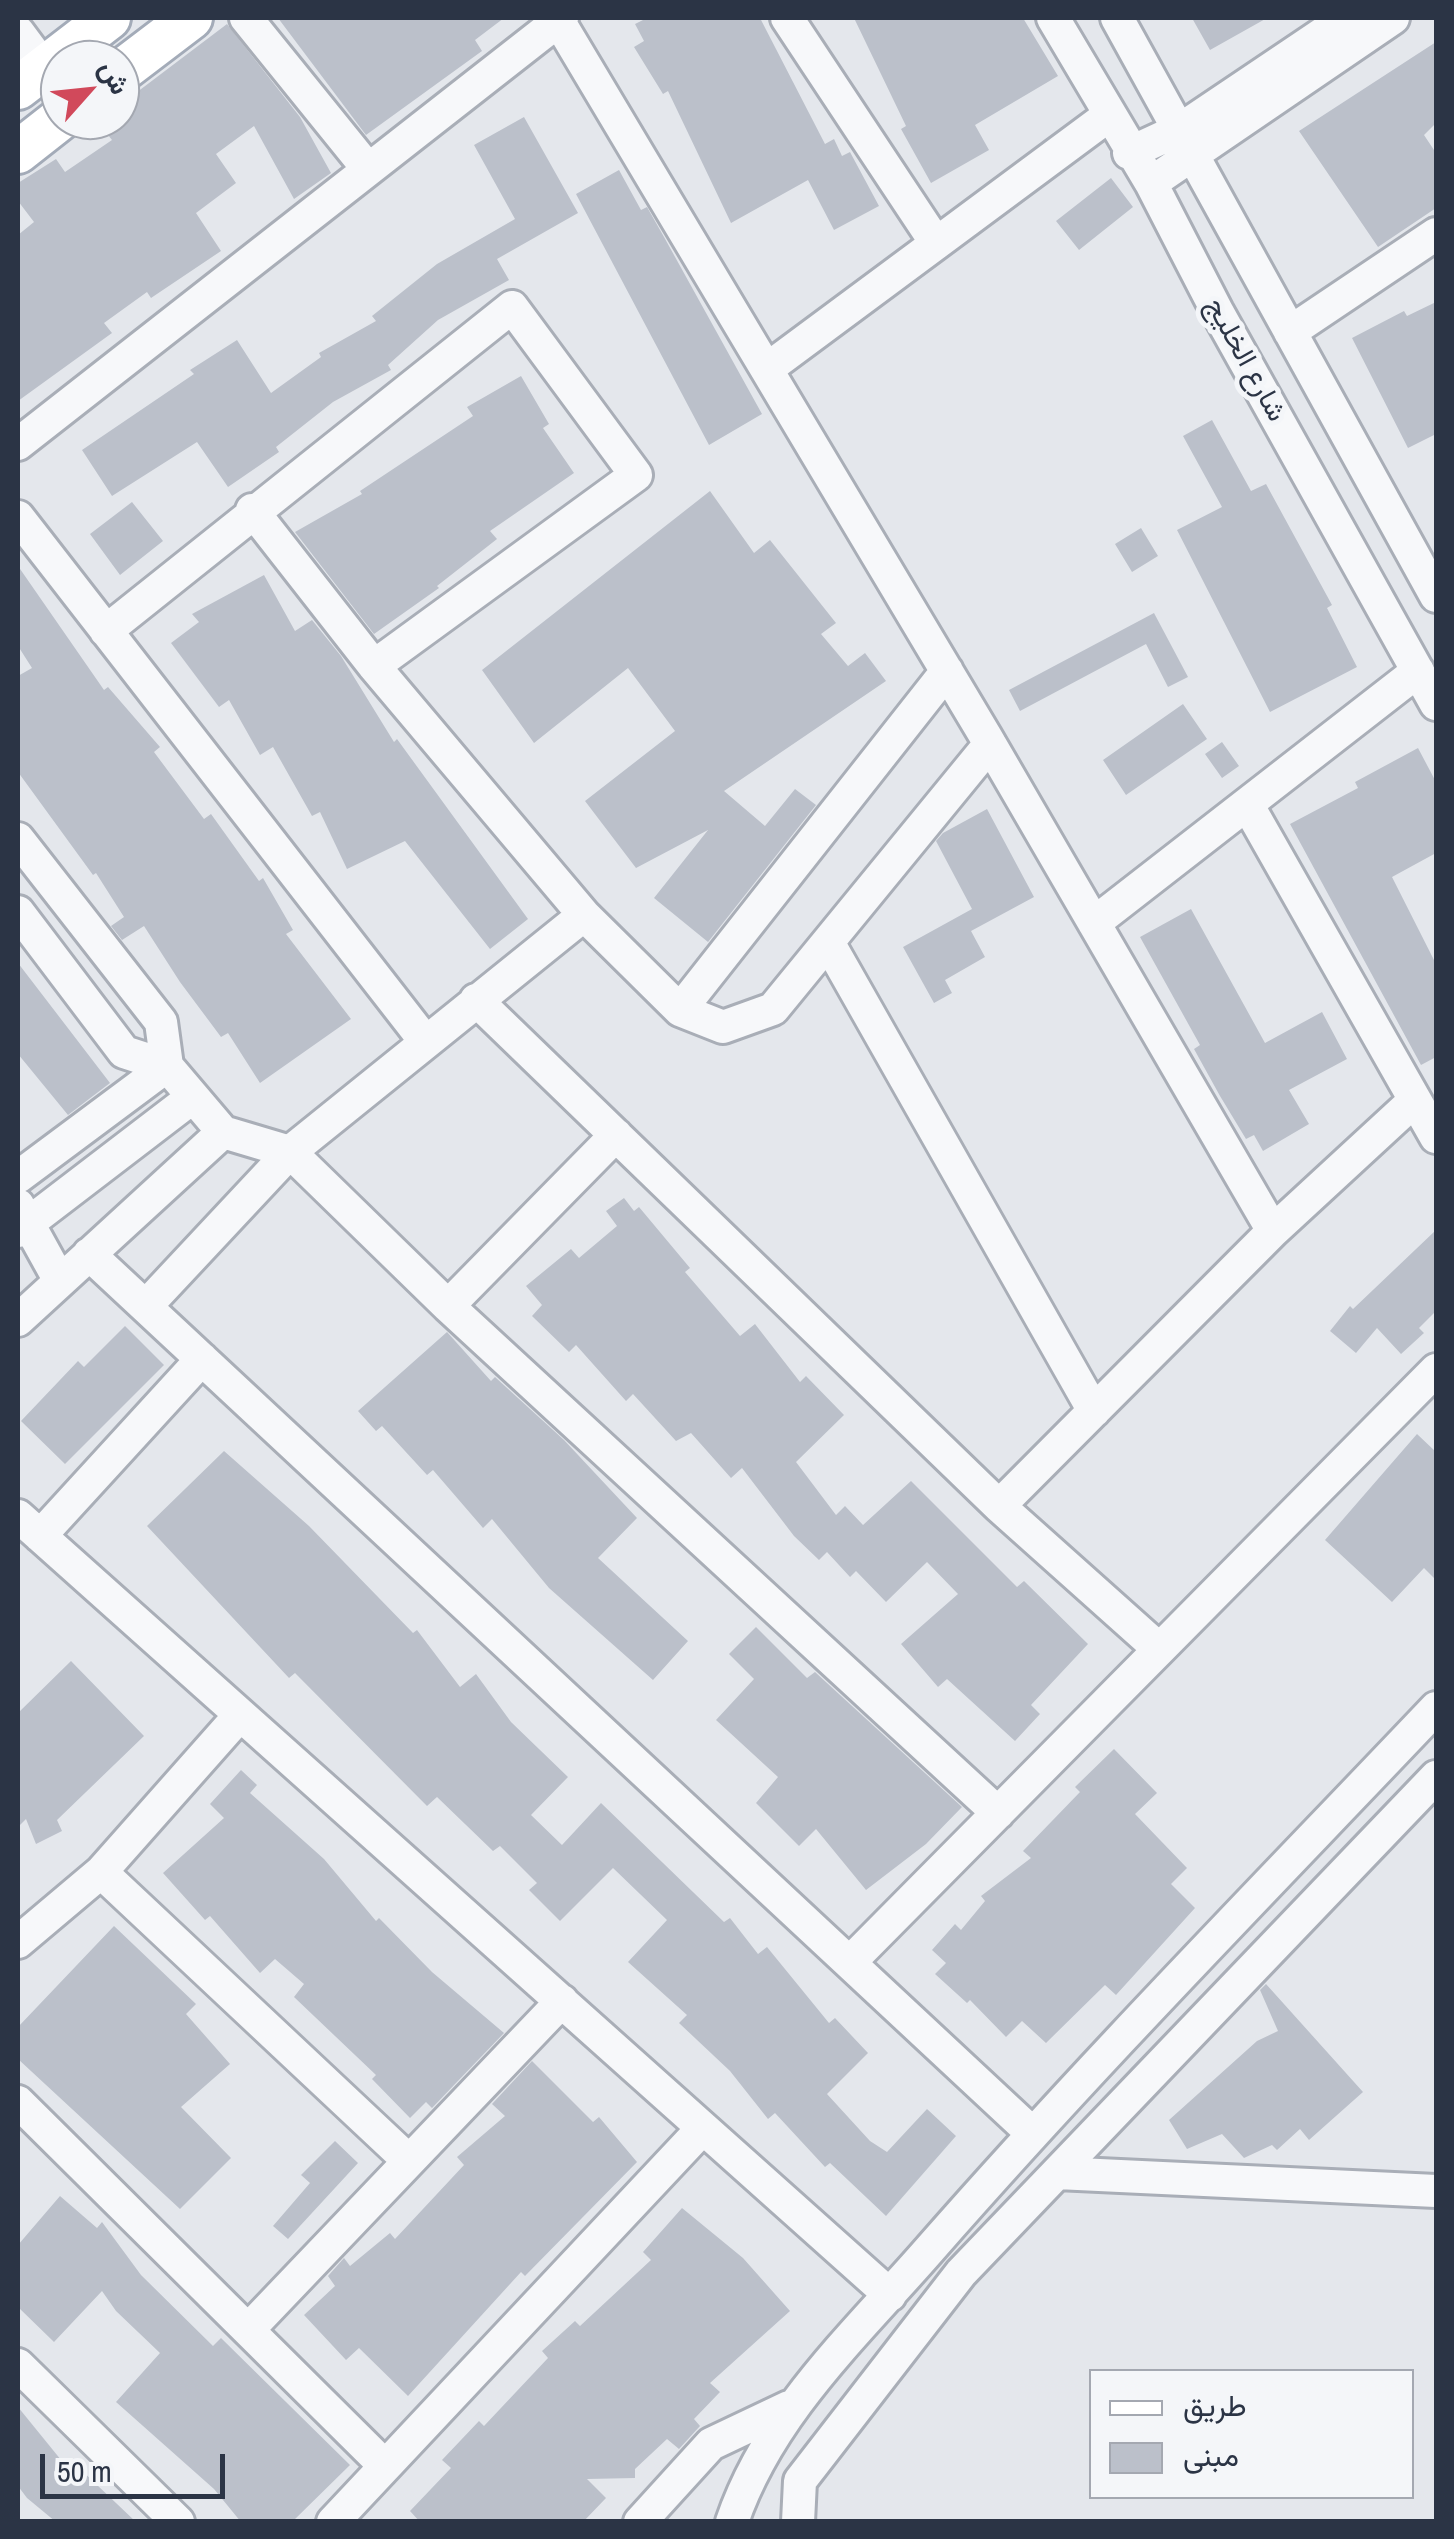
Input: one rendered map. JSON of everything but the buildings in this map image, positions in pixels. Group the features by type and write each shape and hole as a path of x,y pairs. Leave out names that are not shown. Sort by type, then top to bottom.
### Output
{"main road":[{"path":"140,57 191,18"},
{"path":"31,77 84,25"},
{"path":"18,152 40,135"}],"street":[{"path":"246,18 368,169"},
{"path":"786,18 936,244"},
{"name":"شارع الخليج","path":"1053,18 1129,153 1151,184 1217,311 1436,704"},
{"path":"1117,18 1436,596"},
{"path":"1151,184 1187,144 1343,18"},
{"path":"1129,153 1187,144 1393,18"},
{"path":"18,444 560,19 990,744 1273,1231"},
{"path":"18,32 31,77"},
{"path":"766,369 1108,116"},
{"path":"1290,332 1436,234"},
{"path":"106,630 252,510 512,308 636,475 374,666"},
{"path":"252,510 374,666 584,914 680,1010 723,1026 773,1008 990,744"},
{"path":"18,516 425,1041"},
{"path":"680,1010 947,671"},
{"path":"1094,922 1418,671"},
{"path":"1247,804 1436,1138"},
{"path":"18,839 161,1022 167,1066"},
{"path":"18,912 124,1052 167,1066 224,1132 290,1152 448,1306 998,1813"},
{"path":"146,1306 290,1152 584,914"},
{"path":"828,942 1094,1411"},
{"path":"476,1000 999,1506 1160,1650"},
{"path":"18,1176 167,1066"},
{"path":"60,1281 22,1219 193,1096"},
{"path":"999,1506 1273,1231 1415,1100"},
{"path":"18,1320 224,1132"},
{"path":"448,1306 616,1135"},
{"path":"90,1254 1032,2132"},
{"path":"18,1257 60,1281"},
{"path":"202,1359 28,1526 890,2295"},
{"path":"850,1962 1436,1370"},
{"path":"732,2522 748,2476 794,2405 1032,2132 1436,1708"},
{"path":"18,1942 101,1872 240,1715"},
{"path":"798,2522 800,2480 961,2273 1436,1778"},
{"path":"101,1872 408,2161"},
{"path":"248,2330 562,2001"},
{"path":"18,2102 385,2466"},
{"path":"333,2522 704,2128"},
{"path":"1057,2172 1436,2192"},
{"path":"18,2365 178,2522"},
{"path":"640,2522 711,2444 794,2405"}]}
